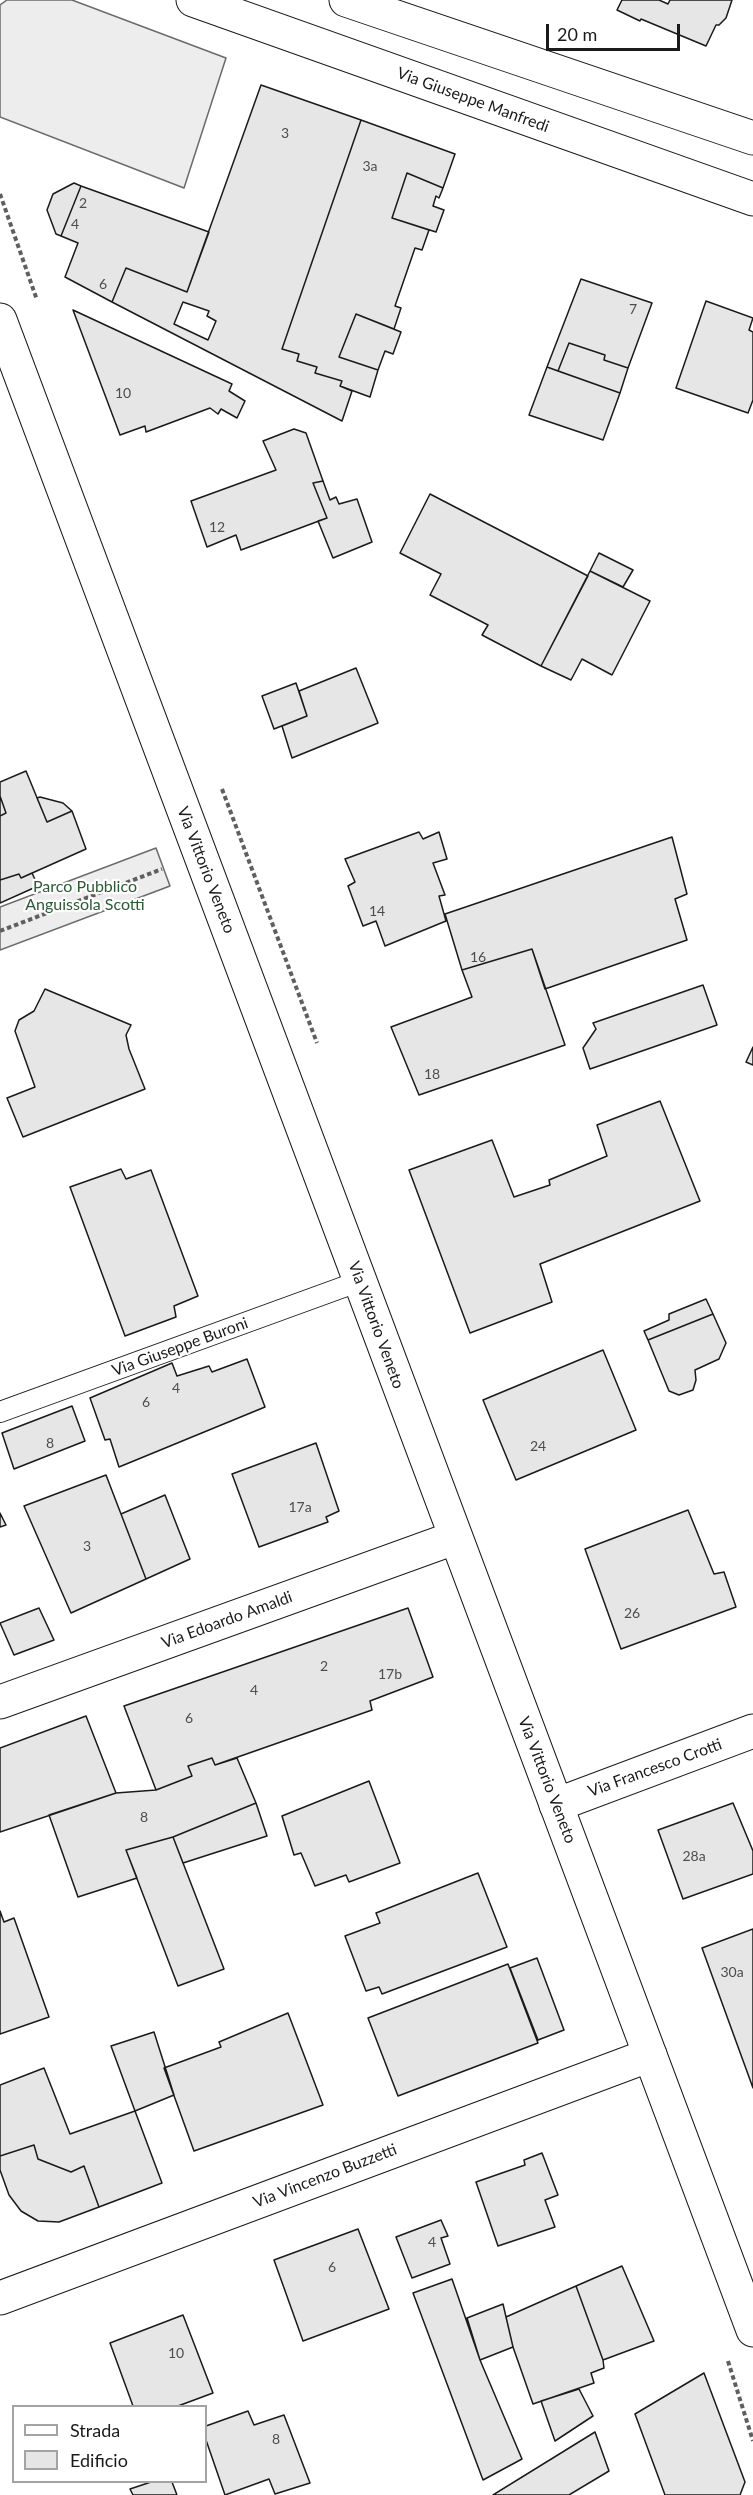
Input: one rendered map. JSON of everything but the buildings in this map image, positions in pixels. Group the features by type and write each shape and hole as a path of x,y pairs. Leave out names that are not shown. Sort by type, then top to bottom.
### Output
{"main road":[{"name":"Via Giuseppe Manfredi","path":"193,0 753,199"},
{"path":"346,0 753,138"},
{"name":"Via Vittorio Veneto","path":"0,320 454,1538 650,2055 745,2290 753,2330"},
{"name":"Via Edoardo Amaldi","path":"0,1702 454,1538"},
{"name":"Via Francesco Crotti","path":"556,1804 753,1731"},
{"name":"Via Vincenzo Buzzetti","path":"0,2298 650,2055"}],"lane":[{"name":"Via Giuseppe Buroni","path":"0,1412 360,1281"}],"path":[{"path":"0,931 163,868"}],"shaded area":[{"path":"7,0 72,0 226,58 184,188 0,117 0,5"},
{"name":"Parco Pubblico Anguissola Scotti","path":"156,848 170,886 0,950 0,907"}]}
